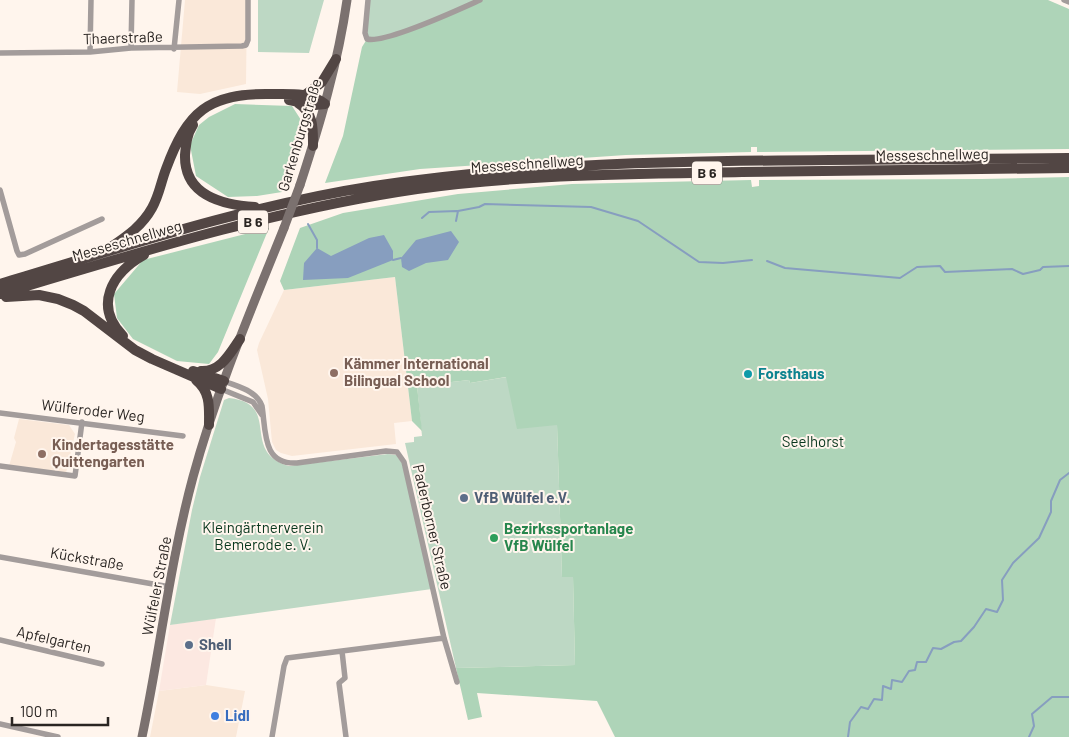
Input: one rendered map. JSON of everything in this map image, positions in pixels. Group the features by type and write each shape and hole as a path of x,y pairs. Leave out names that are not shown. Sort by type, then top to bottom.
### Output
{"highway":[{"path":"305,95 322,82 336,59"},
{"path":"102,253 131,233 143,222 158,195 167,165 179,137 188,122 202,109 222,99 243,95 305,95 317,98 325,104"},
{"path":"264,208 223,203 204,193 196,186 186,168 188,135 197,120 204,113 224,103 255,97 292,100 314,105 325,104"},
{"path":"292,100 309,112 313,146"},
{"name":"Messeschnellweg","path":"0,284 211,221 264,208 373,186 457,175 520,169 612,164 1069,158"},
{"name":"Messeschnellweg","path":"0,294 160,246 265,219 418,189 520,178 648,173 1069,168"},
{"path":"160,246 136,259 115,279 108,298 109,314 117,330 126,339 153,356 190,373 200,383 209,400 209,425"},
{"path":"0,298 40,295 58,299 84,311 135,350 152,359 223,385"},
{"path":"190,373 214,370 224,361 240,339"}],"main road":[{"name":"Garkenburgstraße","path":"203,442 313,146 336,59 347,0"},
{"name":"Wülfeler Straße","path":"142,737 188,499 203,442"}],"street":[{"path":"90,52 91,0"},
{"path":"131,48 132,0"},
{"path":"174,49 179,0"},
{"name":"Thaerstraße","path":"0,53 90,52 131,48 174,49 242,46 246,45 248,40 248,0"},
{"path":"368,0 365,33 367,39 372,40 394,34 480,0"},
{"path":"1064,0 1069,2"},
{"path":"0,190 19,254 25,254 102,219"},
{"name":"Paderborner Straße","path":"223,385 256,396 262,406 267,446 270,452 287,464 386,451 397,452 404,462 444,638 457,682"},
{"name":"Wülferoder Weg","path":"0,413 183,436"},
{"path":"0,466 75,476 82,422"},
{"name":"Kückstraße","path":"0,556 170,587"},
{"path":"272,737 287,658 444,638"},
{"name":"Apfelgarten","path":"0,640 102,664"},
{"path":"342,651 345,678 339,683 346,737"},
{"path":"0,724 58,737"}],"shaded area":[{"path":"185,0 247,0 246,84 200,94 177,92"},
{"name":"Kämmer International Bilingual School","path":"395,277 412,421 394,423 396,444 292,456 276,450 272,442 268,399 257,350 284,290"},
{"name":"Kindertagesstätte Quittengarten","path":"19,419 69,425 75,434 66,473 9,466 16,442 14,438"},
{"name":"Shell","path":"216,618 206,685 159,691 170,625"},
{"path":"206,685 245,691 236,737 150,737 159,691"}],"green space":[{"path":"258,0 324,0 309,53 258,52"},
{"path":"368,0 480,0 394,35 367,39"},
{"path":"480,0 1048,0 1069,9 1069,149 757,152 757,147 751,147 751,152 626,155 420,169 325,183 343,136 362,47 367,39 381,39"},
{"path":"235,104 292,106 301,120 299,139 282,192 257,196 228,197 196,176 190,145 199,125 209,117"},
{"name":"Seelhorst","path":"1069,177 1069,737 615,737 597,701 477,693 482,717 468,720 456,668 575,665 573,577 562,577 557,425 517,429 506,377 470,383 469,380 417,386 422,431 412,421 395,277 284,290 280,281 300,228 343,213 458,194 572,184 751,180 752,187 759,186 759,180"},
{"path":"269,228 218,352 209,364 177,361 133,339 117,318 114,294 143,260"},
{"name":"Bezirkssportanlage VfB Wülfel","path":"507,377 557,424 562,577 573,577 575,665 456,668 405,443 414,442 414,437 422,436 417,386 469,380 470,383"},
{"name":"Kleingärtnerverein Bemerode e. V.","path":"229,398 245,402 254,409 259,418 262,440 266,450 274,459 289,466 388,454 396,455 402,463 432,589 170,625 200,477 224,400"}],"water":[{"path":"451,231 459,242 448,260 426,263 409,271 402,267 401,258 416,240"},
{"path":"384,235 393,251 393,260 348,278 303,280 304,263 317,248 331,256 369,238"}],"waterway":[{"path":"456,221 458,211 485,204 591,207 638,221 699,262 723,263 752,260"},
{"path":"422,218 429,212 457,211"},
{"path":"308,224 317,240 317,248"},
{"path":"393,260 401,258"},
{"path":"767,261 785,268 900,278 917,267 940,266 945,272 1012,269 1023,274 1040,270 1043,267 1069,266"},
{"path":"848,737 850,722 861,707 868,709 874,699 882,700 883,686 891,689 892,680 902,682 909,671 915,670 917,662 926,662 933,648 941,649 954,642 961,641 974,627 986,609 997,612 1003,600 1002,580 1013,563 1039,538 1051,512 1051,501 1060,480 1069,473"},
{"path":"1029,737 1034,726 1032,714 1052,697 1069,697"}],"place":[{"name":"Kämmer International Bilingual School","path":"334,373"},
{"name":"Forsthaus","path":"748,374"},
{"name":"Kindertagesstätte Quittengarten","path":"42,454"},
{"name":"VfB Wülfel e.V.","path":"464,498"},
{"name":"Bezirkssportanlage VfB Wülfel","path":"494,538"},
{"name":"Shell","path":"189,645"},
{"name":"Lidl","path":"215,716"}]}
